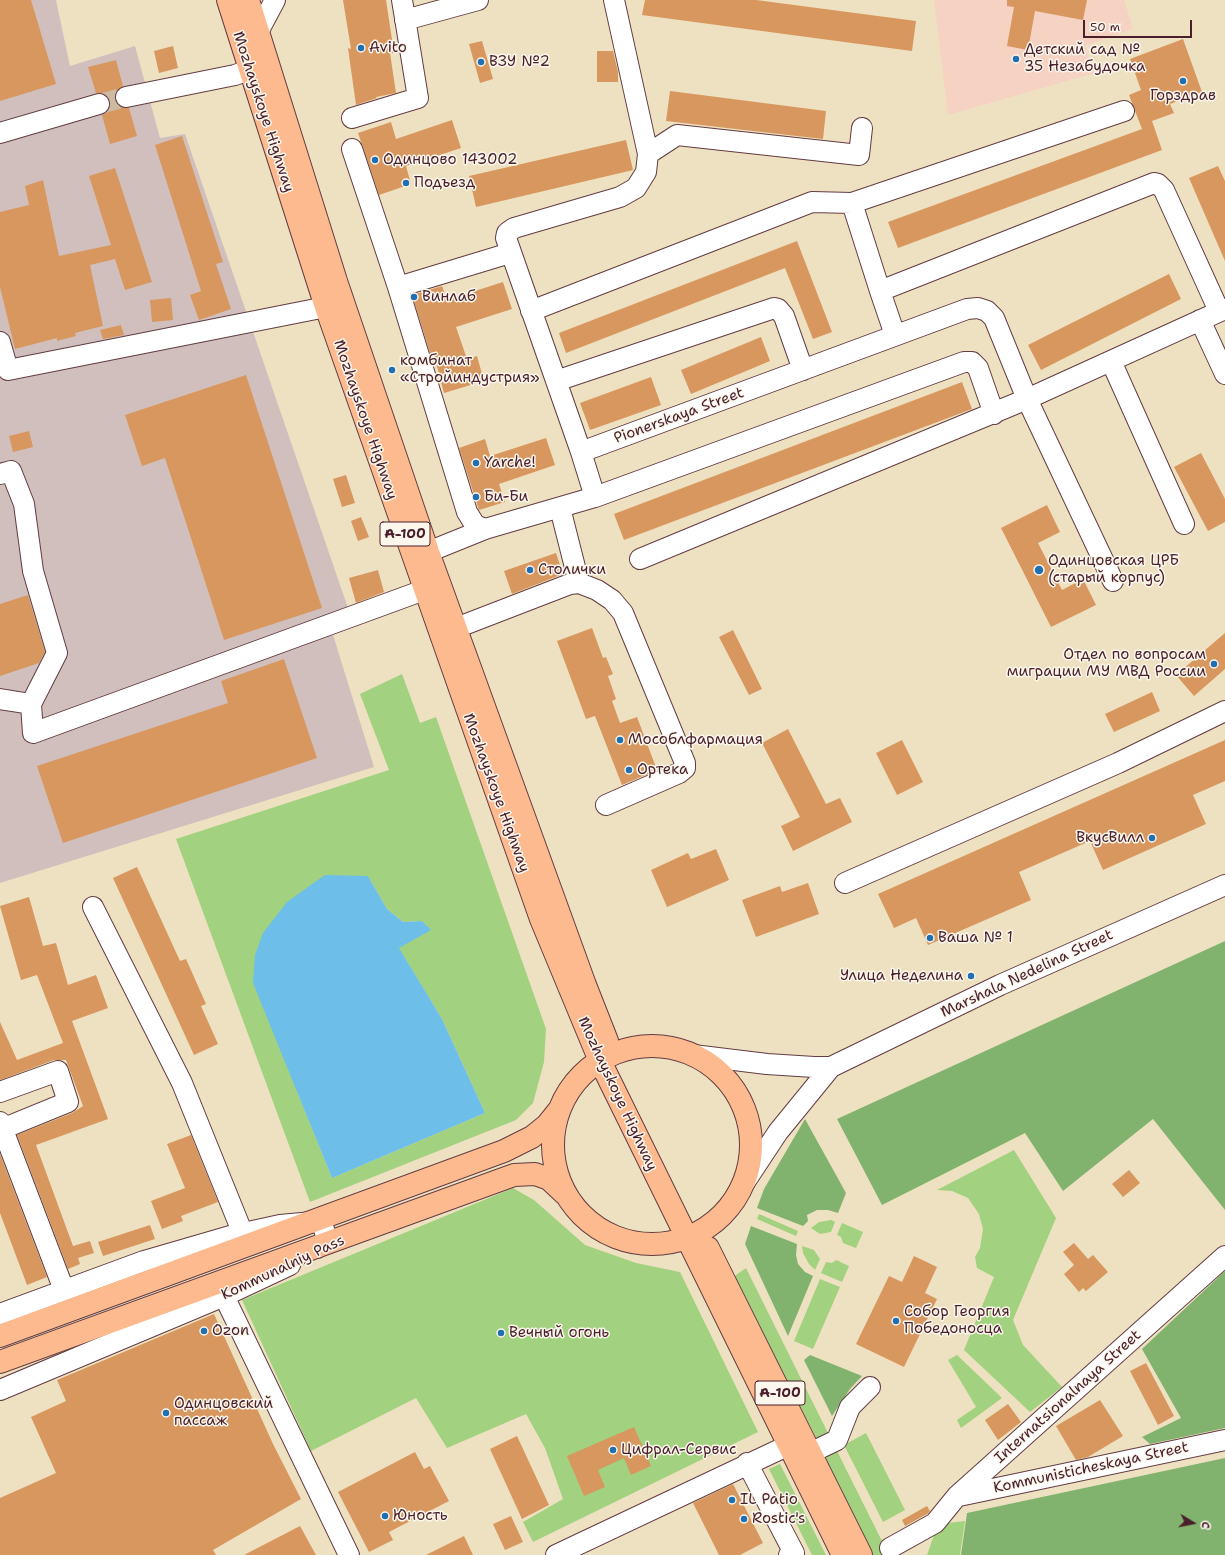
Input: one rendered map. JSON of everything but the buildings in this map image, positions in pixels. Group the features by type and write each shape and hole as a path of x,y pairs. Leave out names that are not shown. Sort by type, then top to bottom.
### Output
{"main road":[{"name":"Mozhayskoye Highway","path":"228,0 249,70 326,307 424,590 541,919 606,1058 692,1234 789,1445 843,1555"},
{"name":"Mozhayskoye Highway","path":"248,0 336,281 428,552 585,985 606,1058"},
{"path":"649,1046 672,1048 693,1055 716,1069 734,1089 746,1113 751,1139 748,1166 739,1191 720,1217 692,1234 665,1243 636,1243 608,1234 584,1218 566,1195 557,1174 553,1153 554,1130 559,1109 570,1088 586,1071 606,1058 626,1049 649,1046"},
{"name":"Kommunalniy Pass","path":"308,1222 504,1151 532,1137 547,1125 559,1109"},
{"name":"Kommunalniy Pass","path":"349,1236 514,1175 526,1173 535,1174 549,1179 566,1195"},
{"path":"0,1336 308,1222"},
{"name":"Mozhayskoye Highway","path":"692,1234 810,1453 861,1555"},
{"path":"0,1362 349,1236"}],"street":[{"path":"258,32 275,0"},
{"path":"352,118 418,98 402,0"},
{"path":"405,20 478,0"},
{"path":"595,497 581,452 506,238 510,230 620,197 636,188 646,172 648,154 614,0"},
{"path":"126,97 235,75 249,70"},
{"path":"0,132 99,104"},
{"path":"531,311 812,202 852,203 1124,111"},
{"path":"648,154 678,135 859,155 862,128"},
{"path":"352,149 398,287 467,512 475,524 485,529"},
{"path":"640,559 994,414 1222,310 1164,190 1158,184 1154,184 880,291"},
{"path":"852,203 895,335"},
{"path":"398,287 510,253"},
{"path":"0,342 3,371 326,307"},
{"path":"556,381 774,308 778,309 784,316 803,370"},
{"name":"Pionerskaya Street","path":"581,452 967,309 978,308 987,311 994,318 1027,399"},
{"path":"1200,320 1225,374"},
{"path":"1111,361 1184,524"},
{"path":"428,552 485,529 595,497 964,362 972,362 978,368 994,414"},
{"path":"1027,399 1113,581"},
{"path":"0,474 11,470 24,504 33,571 57,653 31,704 33,733 424,590"},
{"path":"560,508 579,583"},
{"path":"456,628 570,584 579,583 597,590 612,600 623,613 686,763 685,768 679,774 606,805"},
{"path":"0,699 31,704"},
{"path":"845,883 1118,763 1225,711"},
{"name":"Marshala Nedelina Street","path":"831,1066 1000,985 1225,884"},
{"path":"93,907 182,1083 243,1234"},
{"path":"693,1055 767,1064 814,1067 831,1066"},
{"path":"739,1191 778,1132 819,1079 831,1066"},
{"path":"0,1092 58,1071 68,1102 1,1125 64,1290"},
{"path":"276,1272 390,1230 397,1223 399,1218 398,1201 390,1192"},
{"path":"308,1222 318,1223 325,1231 324,1241 317,1248"},
{"name":"Kommunalniy Pass","path":"0,1314 144,1260 280,1225 308,1222"},
{"name":"Kommunalniy Pass","path":"0,1390 224,1296 349,1236"},
{"name":"Internatsionalnaya Street","path":"890,1548 935,1523 957,1496 1225,1256"},
{"path":"224,1296 349,1555"},
{"path":"810,1453 838,1440 850,1408 870,1387"},
{"name":"Kommunisticheskaya Street","path":"957,1496 1225,1440"},
{"path":"556,1555 747,1463 789,1445"},
{"path":"747,1463 794,1553 790,1555"}],"shaded area":[{"path":"0,0 56,0 70,66 135,46 160,138 185,134 349,611 329,622 374,767 0,883"},
{"name":"Детский сад № 35 Незабудочка","path":"934,0 1124,0 1133,29 1085,46 1095,73 948,115"}],"green space":[{"path":"402,674 420,723 436,717 546,1029 544,1062 533,1103 516,1120 310,1202 176,839 389,770 360,694","holes":["368,876 387,909 403,922 422,921 430,930 398,947 442,1019 485,1113 332,1178 297,1091"]},
{"path":"1225,941 1225,1210 1153,1119 1063,1191 1025,1133 882,1205 837,1119"},
{"path":"805,1119 846,1193 838,1213 828,1210 817,1210 807,1215 808,1221 803,1226 757,1208 764,1189"},
{"path":"1014,1150 1056,1218 1013,1320 1023,1345 1062,1387 1030,1412 964,1350 994,1277 977,1268 975,1257 980,1248 983,1229 979,1214 968,1198 952,1191 937,1190"},
{"path":"513,1188 534,1200 585,1245 636,1263 680,1272 758,1432 533,1542 523,1522 563,1499 545,1448 526,1414 447,1448 416,1398 311,1451 242,1300"},
{"path":"759,1214 798,1231 796,1236 757,1219"},
{"path":"831,1220 835,1222 831,1232 820,1234 811,1228 819,1222"},
{"path":"842,1223 863,1232 856,1248 843,1243 841,1237 837,1235"},
{"path":"751,1226 797,1244 796,1255 798,1264 805,1272 813,1276 788,1336 745,1244"},
{"path":"802,1246 814,1250 820,1259 815,1270 809,1264 803,1253"},
{"path":"836,1260 849,1266 842,1282 821,1273 826,1262 832,1263"},
{"path":"746,1268 830,1437 818,1441 733,1277"},
{"path":"1225,1271 1225,1428 1150,1444 1142,1437 1181,1418 1142,1349"},
{"path":"820,1279 840,1287 813,1349 794,1341"},
{"path":"810,1355 862,1376 850,1389 832,1416 804,1360"},
{"path":"957,1355 1002,1398 961,1428 957,1420 976,1407 948,1360"},
{"path":"866,1433 905,1510 883,1522 844,1445"},
{"path":"836,1449 889,1555 872,1555 824,1458"},
{"path":"1225,1458 1225,1555 961,1555 967,1513"},
{"path":"780,1464 826,1555 812,1555 769,1469"},
{"path":"965,1521 960,1555 927,1555 938,1524"}],"water":[{"path":"325,875 368,876 387,909 403,922 422,921 431,930 399,948 442,1019 485,1113 332,1178 253,983 255,955 263,933 287,902"}],"tunnel":[{"path":"99,104 126,97"}],"place":[{"name":"Avito","path":"361,48"},
{"name":"Детский сад № 35 Незабудочка","path":"1016,59"},
{"name":"ВЗУ №2","path":"481,62"},
{"name":"Горздрав","path":"1183,81"},
{"name":"Одинцово 143002","path":"375,160"},
{"name":"Подъезд","path":"406,183"},
{"name":"Винлаб","path":"414,297"},
{"name":"комбинат «Стройиндустрия»","path":"392,370"},
{"name":"Yarche!","path":"476,463"},
{"name":"Би-Би","path":"476,497"},
{"name":"Столички","path":"530,570"},
{"name":"Одинцовская ЦРБ (старый корпус)","path":"1039,570"},
{"name":"Отдел по вопросам миграции МУ МВД России","path":"1214,664"},
{"name":"Мособлфармация","path":"620,740"},
{"name":"Ортека","path":"629,770"},
{"name":"ВкусВилл","path":"1152,838"},
{"name":"Ваша № 1","path":"930,938"},
{"name":"Улица Неделина","path":"971,976"},
{"name":"Собор Георгия Победоносца","path":"896,1321"},
{"name":"Ozon","path":"204,1331"},
{"name":"Вечный огонь","path":"501,1333"},
{"name":"Одинцовский пассаж","path":"166,1413"},
{"name":"Цифрал-Сервис","path":"613,1450"},
{"name":"IL Patio","path":"732,1500"},
{"name":"Юность","path":"385,1516"},
{"name":"Rostic's","path":"744,1519"}]}
